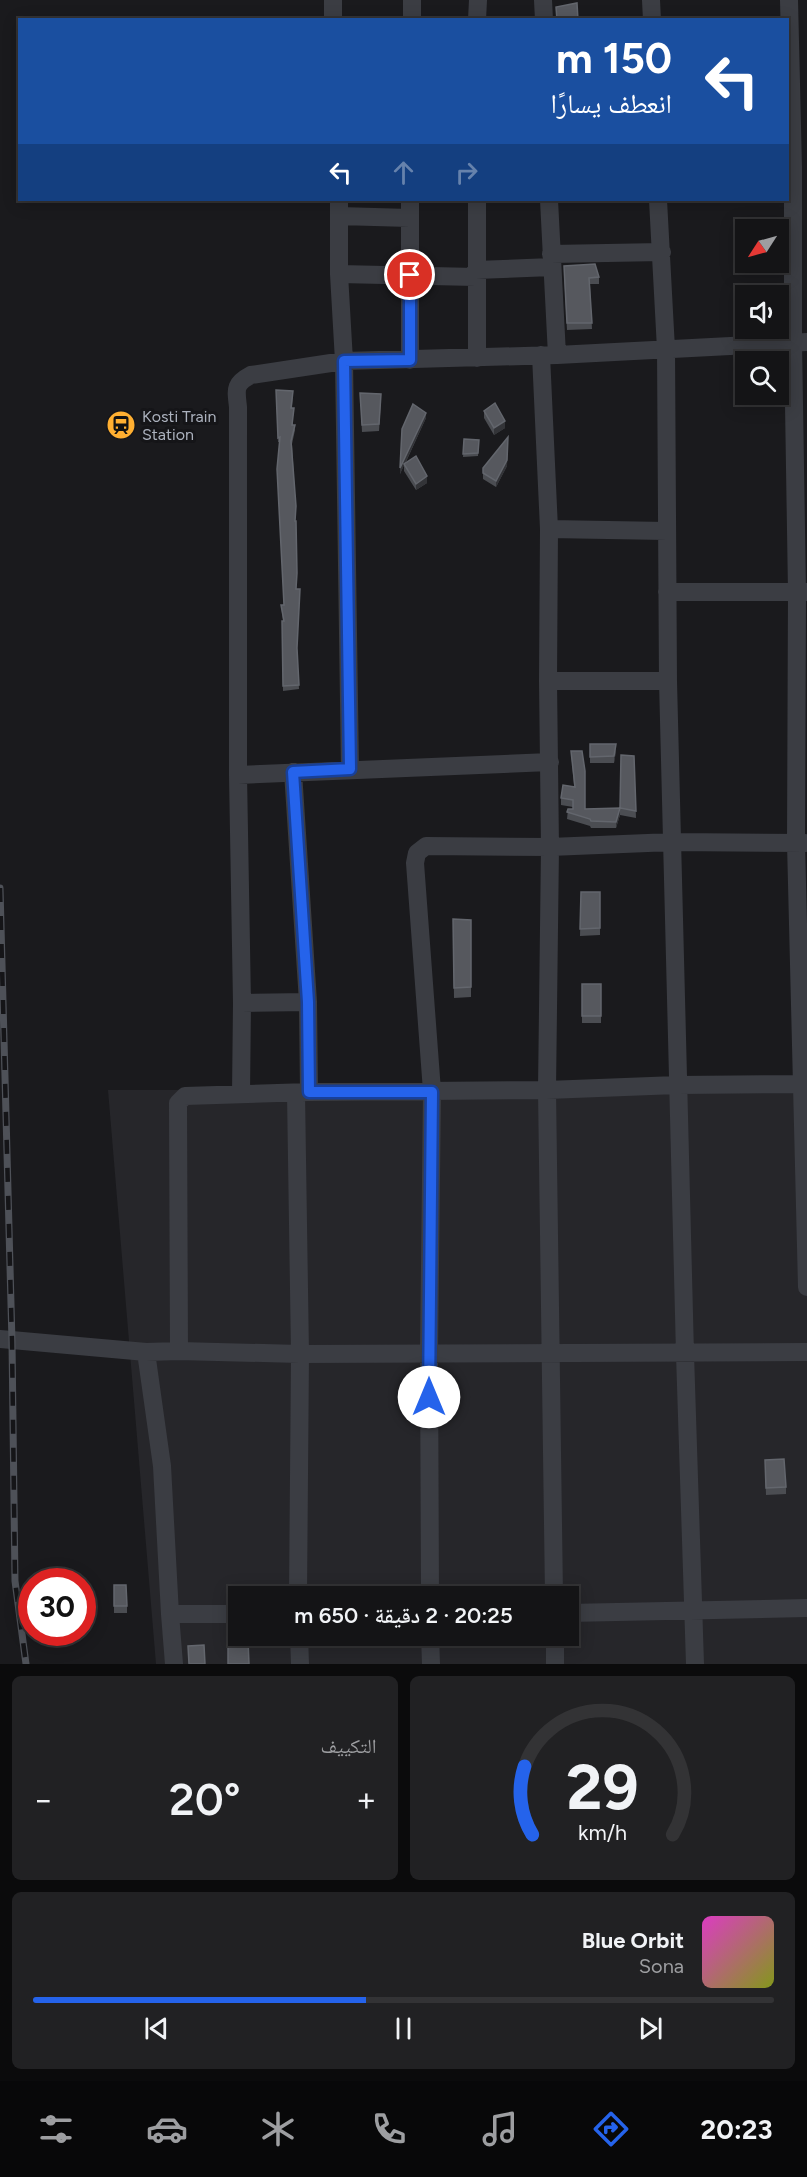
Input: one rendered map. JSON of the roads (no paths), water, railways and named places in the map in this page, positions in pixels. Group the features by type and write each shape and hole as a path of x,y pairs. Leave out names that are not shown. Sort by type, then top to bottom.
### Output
{"street":[{"path":"333,0 333,18"},
{"path":"412,0 412,18"},
{"path":"477,18 478,0"},
{"path":"543,0 544,18"},
{"path":"651,0 652,18"},
{"path":"789,0 790,167 800,342 801,843 807,1287"},
{"path":"477,201 477,358"},
{"path":"549,201 551,261 548,681 550,847 547,1090 554,1586"},
{"path":"658,201 666,349 668,681 684,1354 695,1664"},
{"path":"350,769 344,361 339,274 339,208 410,208 410,360"},
{"path":"339,274 476,273 551,261 662,252"},
{"path":"241,1094 238,407 236,389 241,380 251,375 344,361 549,355 800,342"},
{"path":"549,529 667,531"},
{"path":"667,592 802,592"},
{"path":"548,681 668,681"},
{"path":"238,775 550,762"},
{"path":"293,772 308,1002 303,1092 298,1586"},
{"path":"430,1586 429,1353 432,1092 415,863 417,853 426,846 550,847 672,842 801,843"},
{"path":"242,1003 308,1002"},
{"path":"179,1351 178,1103 186,1096 805,1084"},
{"path":"0,1339 146,1352 684,1354 807,1352"},
{"path":"146,1352 162,1466 174,1664"},
{"path":"579,1613 807,1608"},
{"path":"170,1614 228,1614"},
{"path":"299,1646 300,1664"},
{"path":"430,1646 431,1664"},
{"path":"555,1646 555,1664"}],"railway":[{"path":"0,888 12,1342 15,1581 26,1664"}],"place":[{"name":"Kosti Train Station","path":"121,425"}]}
